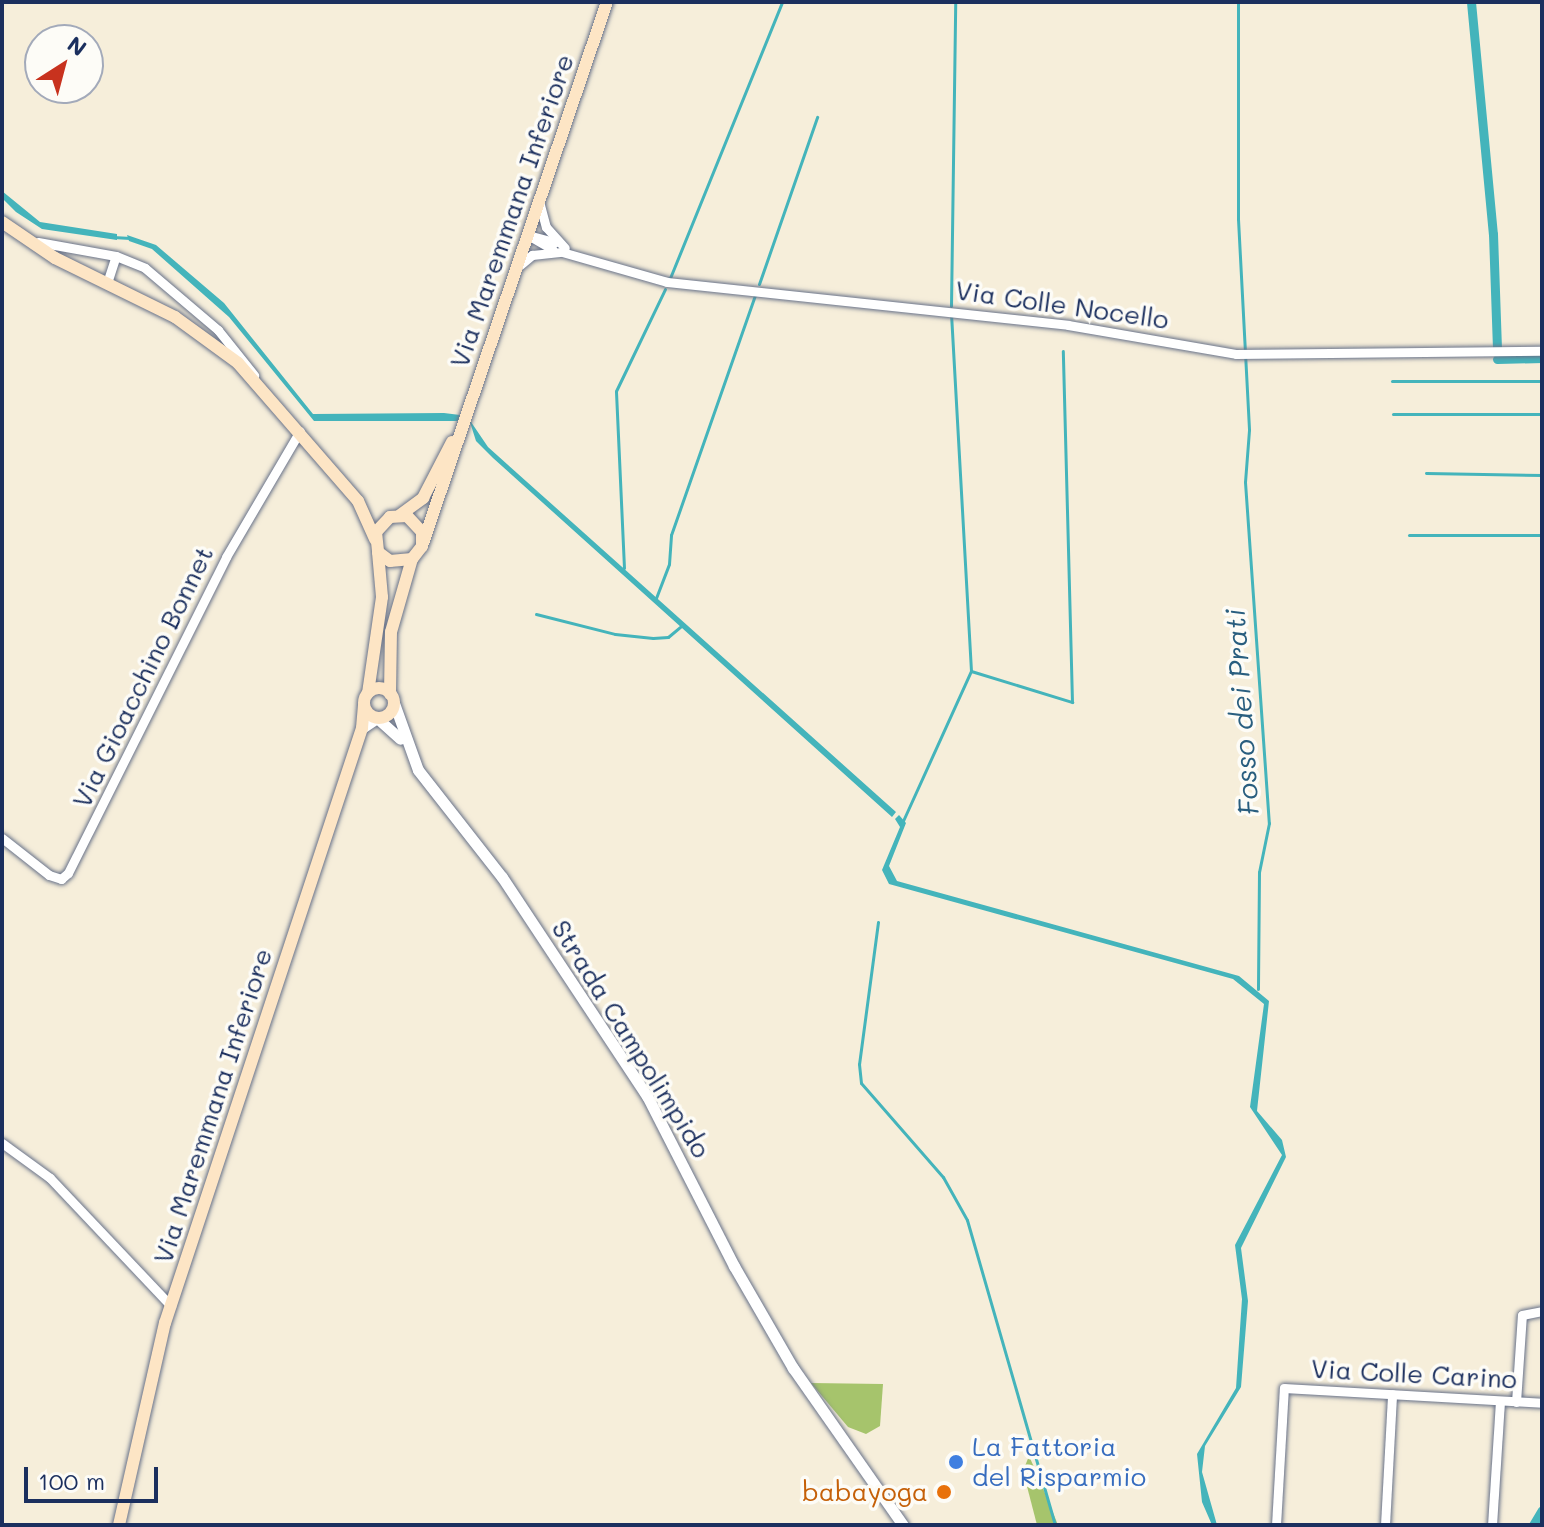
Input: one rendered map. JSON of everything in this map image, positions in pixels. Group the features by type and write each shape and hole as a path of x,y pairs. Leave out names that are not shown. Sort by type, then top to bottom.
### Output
{"main road":[{"name":"Via Maremmana Inferiore","path":"422,546 607,2"},
{"path":"2,222 16,233 183,322 262,386 358,501 419,525 422,546 412,559 391,632 392,698 387,716 377,718 366,699 382,689 392,698"},
{"name":"Via Maremmana Inferiore","path":"395,516 423,498 459,434"},
{"name":"Via Maremmana Inferiore","path":"119,1525 171,1306 362,728 382,597 377,545 358,501"},
{"path":"395,516 379,525 377,545 397,563 412,559"}],"street":[{"path":"540,197 544,224 564,250"},
{"path":"16,233 54,247 116,256 145,268 183,297 226,338 262,386"},
{"path":"528,235 539,246 564,250"},
{"path":"515,270 532,255 564,250"},
{"name":"Via Colle Nocello","path":"564,250 673,283 775,290 1057,324 1236,354 1542,351"},
{"path":"107,283 116,256"},
{"name":"Via Gioacchino Bonnet","path":"2,838 49,875 61,879 68,873 226,557 300,431"},
{"name":"Strada Campolimpido","path":"392,698 407,751 426,783 510,888 647,1096 734,1266 793,1368 903,1525"},
{"path":"362,728 377,718 396,732 407,751"},
{"path":"2,1143 50,1178 171,1306"},
{"path":"1516,1402 1522,1315 1542,1311"},
{"name":"Via Colle Carino","path":"1276,1525 1284,1388 1542,1403"},
{"path":"1385,1525 1392,1394"},
{"path":"1492,1525 1500,1402"}],"green space":[{"path":"811,1383 883,1384 880,1426 866,1434 848,1427"},
{"path":"1029,1456 1058,1525 1037,1525 1023,1471"}],"water":[{"path":"2,191 40,222 117,234 117,240 42,229 16,212 2,198"},
{"path":"127,235 156,245 224,303 313,414 444,413 460,415 458,421 314,421 229,317 152,249 129,241"},
{"path":"469,419 488,447 896,812 892,817 493,458 476,441"},
{"path":"899,815 906,823 889,866 897,881 1239,976 1269,1001 1257,1111 1282,1140 1286,1157 1241,1248 1248,1301 1241,1387 1205,1446 1202,1472 1217,1525 1212,1525 1202,1502 1197,1454 1236,1388 1242,1299 1235,1245 1282,1155 1250,1107 1264,1004 1233,979 889,884 882,870 900,827 895,819"}],"waterway":[{"path":"670,278 782,2"},
{"path":"951,306 955,2"},
{"name":"Fosso dei Prati","path":"1238,2 1238,219 1249,430 1245,482 1269,823 1259,872 1258,989"},
{"path":"1471,2 1493,234 1497,351"},
{"path":"759,284 817,117"},
{"path":"113,237 130,238"},
{"path":"624,568 616,391 665,289"},
{"path":"656,598 669,564 671,535 755,295"},
{"path":"902,823 971,671 951,316"},
{"path":"971,671 1072,702 1063,351"},
{"path":"1497,359 1542,358"},
{"path":"1392,381 1542,381"},
{"path":"1393,414 1542,414"},
{"path":"1426,473 1542,475"},
{"path":"1409,535 1542,535"},
{"path":"536,614 615,634 653,638 668,637 681,626"},
{"path":"878,922 859,1064 861,1083 943,1177 967,1220 1055,1525"},
{"path":"1533,1525 1542,1510"}],"place":[{"name":"La Fattoria del Risparmio","path":"956,1462"},
{"name":"babayoga","path":"944,1492"}]}
